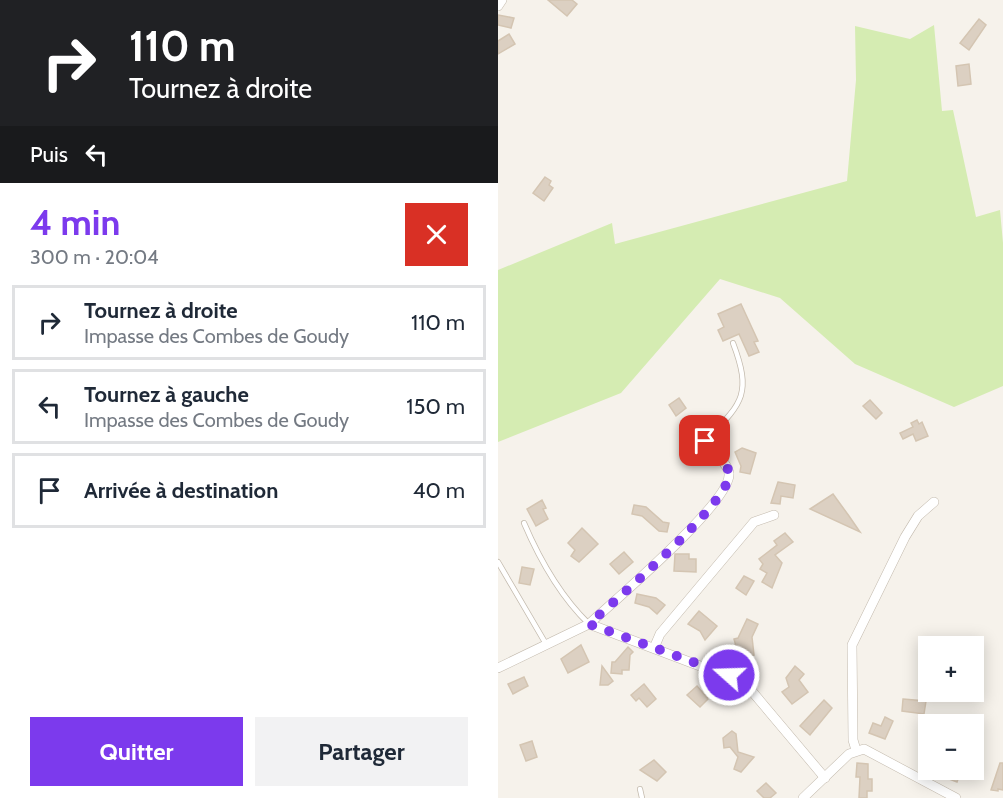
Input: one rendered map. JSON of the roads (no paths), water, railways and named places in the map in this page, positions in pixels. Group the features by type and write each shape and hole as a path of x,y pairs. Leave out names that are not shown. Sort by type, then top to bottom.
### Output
{"street":[{"path":"498,6 502,0"},
{"path":"498,668 589,624 697,522 726,486 729,475 728,469 705,441"},
{"path":"856,750 853,740 852,645 905,537 918,516 934,502"},
{"path":"654,648 660,634 754,522 774,515"},
{"path":"589,624 745,683 825,778"},
{"path":"803,798 856,750 864,749 876,753 956,798"}],"lane":[{"path":"705,441 735,410 743,395 742,366 733,343"},
{"path":"524,523 537,553 579,615 589,624"},
{"path":"498,562 546,644"},
{"path":"640,789 642,798"}]}
